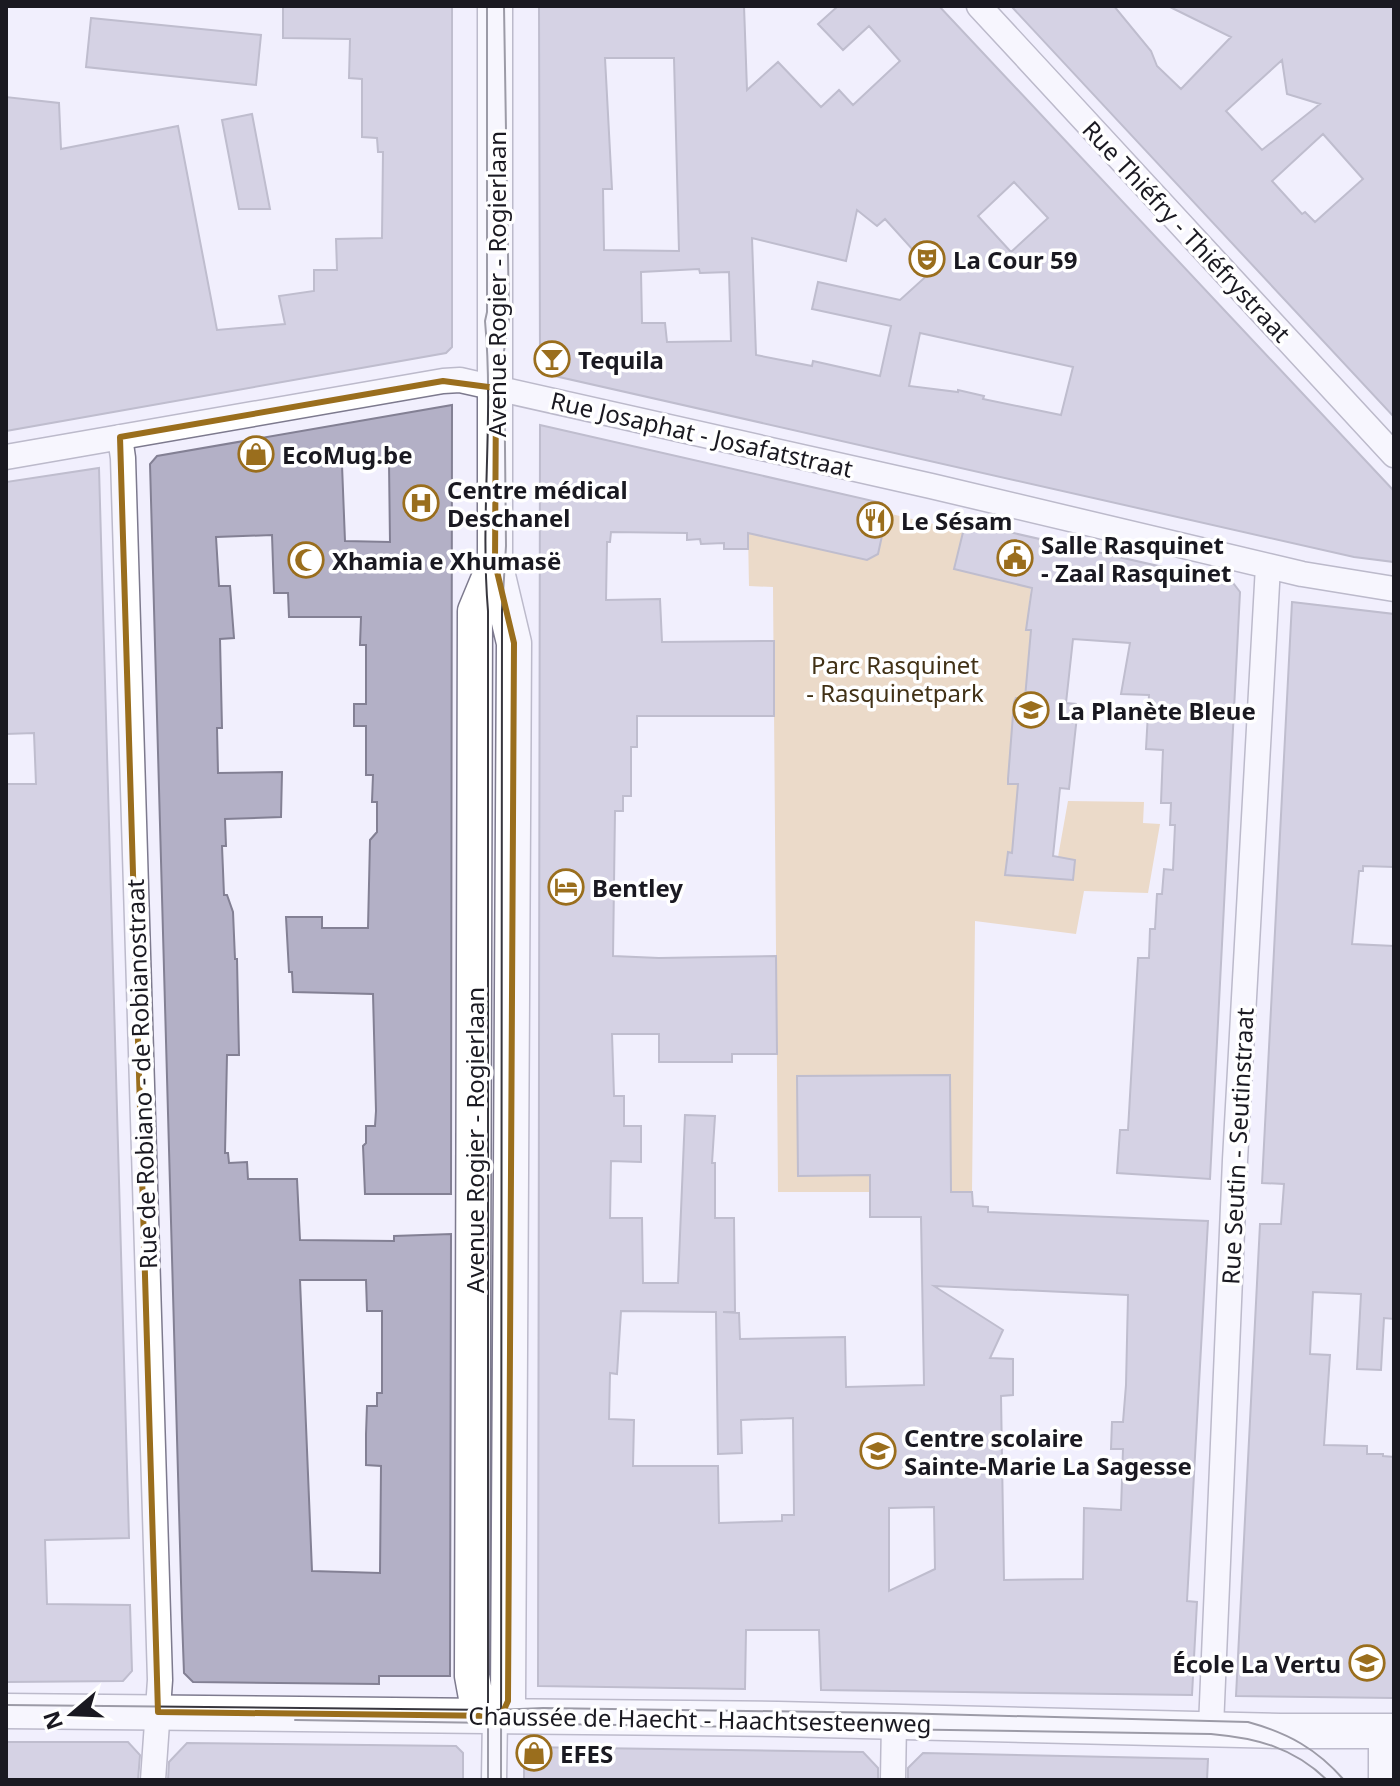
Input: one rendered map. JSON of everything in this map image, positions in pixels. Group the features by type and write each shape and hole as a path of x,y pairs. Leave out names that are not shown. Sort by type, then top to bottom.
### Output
{"street":[{"name":"Avenue Rogier - Rogierlaan","path":"495,6 495,563 475,611 472,1676 476,1698 495,1716"},
{"name":"Rue Thiéfry - Thiéfrystraat","path":"979,6 1394,455"},
{"name":"Rue Josaphat - Josafatstraat","path":"6,457 460,380 1268,566 1394,589"},
{"name":"Rue de Robiano - de Robianostraat","path":"120,437 124,473 160,1680 153,1780"},
{"name":"Rue Seutin - Seutinstraat","path":"1211,1727 1235,1176 1268,566"},
{"name":"Chaussée de Haecht - Haachtsesteenweg","path":"6,1711 894,1721 1387,1731"},
{"path":"494,1780 495,1716"},
{"path":"893,1780 894,1721"},
{"path":"1381,1780 1387,1731"}],"highlighted area":[{"path":"443,381 496,388 495,563 514,643 508,1701 501,1716 158,1712 120,437"}],"green space":[{"name":"Parc Rasquinet - Rasquinetpark","path":"887,513 963,531 955,568 1031,586 1025,698 1016,698 1008,779 1018,784 1012,853 1007,853 1006,875 1058,857 1068,801 1144,802 1143,823 1160,824 1148,893 1084,891 1076,934 975,921 972,1192 778,1192 773,587 749,586 748,533 878,554"}],"building":[{"path":"283,6 452,6 452,347 446,353 6,431 6,97 59,103 61,149 178,126 217,330 285,324 279,296 314,291 314,270 337,270 336,239 382,238 383,152 378,152 377,138 362,137 362,79 349,78 350,39 283,38"},
{"path":"539,6 744,6 747,90 778,62 821,107 839,90 853,105 900,61 869,26 843,50 818,24 838,6 939,6 1394,491 1394,562 1354,557 546,374 540,366","holes":["605,58 674,58 679,251 604,250 603,189 612,189","1014,182 1048,218 1011,252 978,216","857,210 877,226 885,219 932,271 900,300 818,282 812,309 891,326 880,376 813,361 812,366 756,355 752,238 846,261","699,269 700,273 729,272 731,341 667,342 665,323 642,323 641,272","920,333 1073,367 1061,415 958,392 909,386"]},
{"path":"1011,6 1114,6 1151,51 1157,66 1181,89 1231,37 1168,6 1394,6 1394,417","holes":["1282,60 1287,94 1320,104 1262,150 1226,111","1323,134 1363,179 1315,222 1305,212 1302,214 1272,181"]},
{"path":"91,18 261,35 256,85 86,67"},
{"path":"252,114 270,209 239,209 222,120"},
{"path":"452,405 451,1194 365,1194 363,1146 366,1143 366,1126 375,1126 376,1111 373,994 293,992 292,972 289,972 286,917 322,917 322,928 368,928 370,840 377,832 377,802 372,802 373,775 366,775 366,726 354,726 354,704 366,704 366,645 360,645 361,617 289,617 288,593 274,593 272,535 216,537 219,586 230,586 234,638 220,639 222,728 217,728 218,773 282,772 281,817 225,819 226,846 222,846 224,895 227,895 233,912 239,1055 227,1055 225,1153 228,1153 229,1163 247,1162 248,1179 297,1179 300,1240 394,1241 394,1236 451,1234 450,1676 379,1676 379,1684 193,1682 184,1673 150,464 157,456","holes":["389,463 390,542 345,541 342,465","300,1280 366,1280 367,1311 382,1311 382,1393 377,1393 377,1406 367,1406 366,1434 366,1465 381,1466 380,1573 312,1571"]},
{"path":"540,425 882,503 887,513 878,554 867,560 748,533 748,549 724,549 724,543 701,544 700,539 687,540 687,533 611,532 610,542 607,542 606,600 660,599 662,642 774,641 774,716 637,716 637,747 631,747 631,796 623,796 623,811 615,811 613,956 776,956 777,1054 732,1054 732,1062 659,1062 659,1034 612,1034 614,1096 624,1096 624,1126 641,1126 641,1162 611,1161 610,1218 642,1218 643,1283 678,1283 685,1115 715,1116 712,1163 715,1163 715,1218 734,1218 735,1312 723,1312 739,1313 740,1339 845,1337 846,1387 924,1385 921,1217 870,1217 870,1175 798,1176 797,1076 950,1075 951,1192 972,1192 973,1206 988,1207 988,1212 1208,1221 1187,1601 1197,1602 1192,1695 821,1690 819,1630 746,1630 745,1689 538,1686","holes":["934,1286 1128,1295 1123,1422 1112,1422 1111,1449 1123,1449 1121,1510 1084,1508 1083,1579 1004,1580 1001,1396 1013,1395 1013,1359 990,1358 1003,1330","621,1311 716,1312 718,1454 742,1453 741,1420 793,1418 794,1515 782,1515 782,1521 719,1523 718,1466 633,1466 634,1420 609,1419 610,1373 617,1374","934,1507 935,1569 889,1591 889,1508"]},
{"path":"99,468 129,1538 45,1540 47,1604 130,1605 132,1671 123,1681 6,1682 6,784 36,784 34,733 6,734 6,482"},
{"path":"965,524 1233,583 1240,592 1210,1179 1117,1173 1120,1130 1128,1130 1138,958 1149,958 1150,929 1155,929 1157,894 1162,894 1164,869 1173,870 1175,825 1170,825 1171,803 1161,803 1163,750 1146,749 1149,695 1121,694 1130,643 1073,639 1066,703 1076,704 1077,716 1069,789 1060,788 1053,856 1075,860 1073,880 1005,875 1008,852 1012,853 1018,784 1008,784 1014,702 1016,698 1025,698 1031,630 1026,630 1032,588 954,569"},
{"path":"1292,602 1394,614 1394,867 1363,866 1363,871 1359,871 1352,944 1394,946 1394,1319 1384,1318 1381,1370 1357,1369 1361,1294 1313,1292 1310,1354 1330,1355 1324,1445 1367,1446 1367,1454 1394,1457 1394,1698 1236,1696 1260,1224 1281,1224 1284,1184 1262,1183"},
{"path":"6,1742 128,1742 140,1755 138,1780 6,1780"},
{"path":"187,1743 456,1746 463,1753 463,1780 168,1780 169,1762"},
{"path":"524,1747 863,1752 878,1768 878,1780 524,1780"},
{"path":"923,1753 1208,1759 1207,1780 908,1780 908,1768"}],"tram line":[{"path":"487,6 488,1780"},
{"path":"501,1780 502,610 506,546 504,351 509,318 504,6"},
{"path":"6,1705 543,1708 1248,1722 1276,1731 1301,1744 1323,1759 1344,1780"},
{"path":"295,1720 1211,1734 1273,1746 1301,1759 1327,1780"}],"place":[{"name":"La Cour 59","path":"927,259"},
{"name":"Tequila","path":"552,359"},
{"name":"EcoMug.be","path":"256,454"},
{"name":"Centre médical Deschanel","path":"421,503"},
{"name":"Le Sésam","path":"875,520"},
{"name":"Salle Rasquinet - Zaal Rasquinet","path":"1015,558"},
{"name":"Xhamia e Xhumasë","path":"306,560"},
{"name":"La Planète Bleue","path":"1031,710"},
{"name":"Bentley","path":"566,887"},
{"name":"Centre scolaire Sainte-Marie La Sagesse","path":"878,1451"},
{"name":"École La Vertu","path":"1367,1663"},
{"name":"EFES","path":"534,1753"}]}
